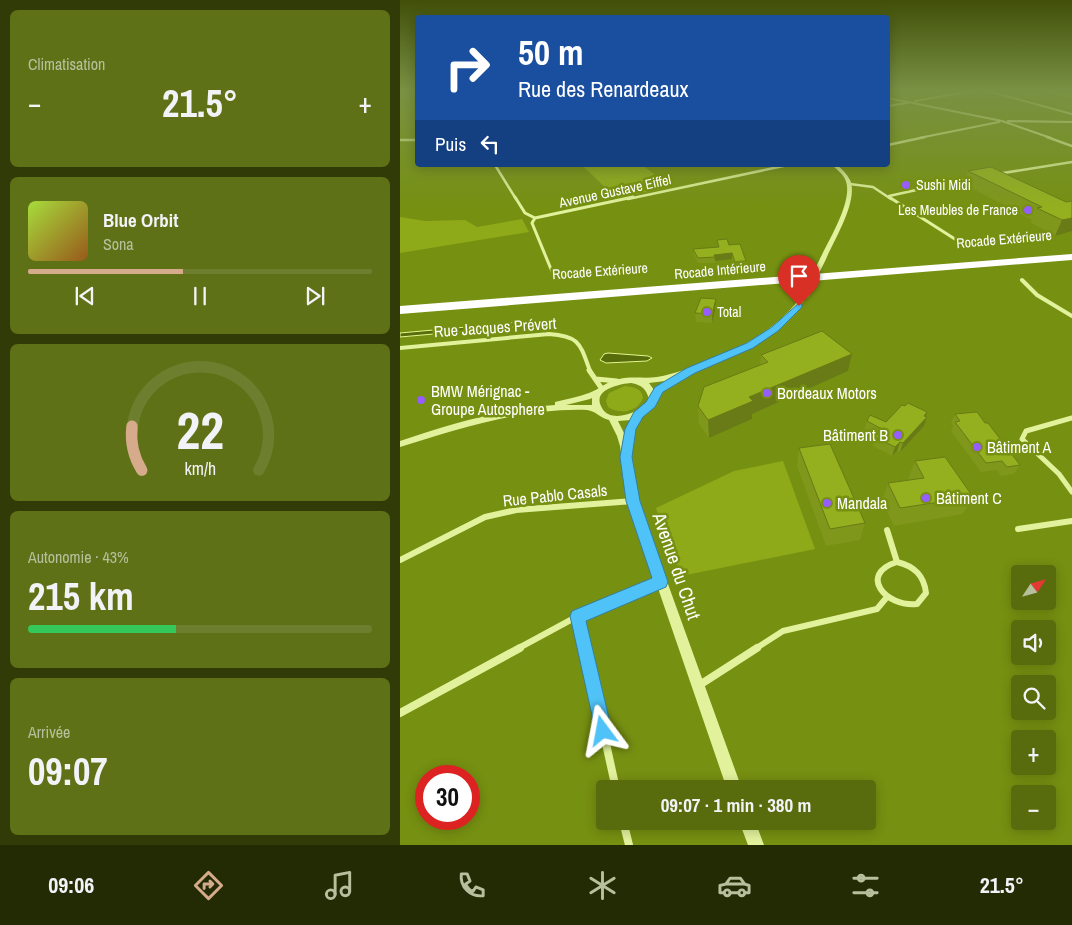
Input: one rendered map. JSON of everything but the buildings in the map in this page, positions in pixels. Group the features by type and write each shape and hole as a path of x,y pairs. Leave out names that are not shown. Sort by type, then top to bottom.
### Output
{"highway":[{"name":"Rocade Extérieure","path":"400,302 1072,249"},
{"name":"Rocade Intérieure","path":"400,310 1072,257"}],"street":[{"path":"890,145 963,129"},
{"path":"1027,129 1072,146"},
{"path":"400,140 415,140"},
{"path":"994,174 1072,162"},
{"path":"496,167 524,213 535,218 532,223 553,274"},
{"name":"Avenue Gustave Eiffel","path":"535,218 778,167"},
{"path":"596,379 617,382 638,381 664,378 691,370 761,339 793,313 806,294 849,199 850,184 843,172 837,167"},
{"path":"889,196 976,178"},
{"path":"850,184 873,186 958,241"},
{"path":"1022,280 1024,284 1040,296 1072,316"},
{"name":"Rue Jacques Prévert","path":"400,348 560,334 571,337 579,342 591,374 596,379 600,390"},
{"path":"600,390 595,403 602,414 612,418 638,415 651,405 659,390 691,370"},
{"path":"638,381 650,388 653,399"},
{"path":"400,444 464,422 536,409 590,396 617,382"},
{"path":"536,409 597,408"},
{"name":"Avenue du Chut","path":"626,457 631,429 638,415"},
{"name":"Avenue du Chut","path":"612,418 616,424 626,457 633,501 732,780"},
{"path":"1072,418 1026,431 1022,439 1059,474 1072,492"},
{"name":"Rue Pablo Casals","path":"400,560 485,517 516,510 633,501"},
{"path":"1018,529 1072,521"},
{"path":"887,530 897,562"},
{"path":"897,562 912,567 918,572 926,586 926,593 917,604 910,606 894,602 881,591 878,577 884,566 897,562"},
{"path":"400,713 578,616 661,582"},
{"path":"698,687 784,631 878,609 887,597"},
{"path":"578,616 614,780"},
{"path":"625,830 629,845"},
{"path":"750,830 756,845"}],"shaded area":[{"path":"584,167 645,167 671,187 616,198"},
{"path":"400,217 425,221 465,220 477,227 522,219 529,232 400,253"},
{"path":"523,322 522,326 400,337 400,333"},
{"path":"604,354 648,356 652,358 647,361 606,363 600,360"},
{"path":"625,386 641,392 643,398 641,403 628,411 618,411 608,407 606,401 609,393"},
{"path":"783,461 815,549 681,576 656,508 734,471"}],"place":[{"name":"Sushi Midi","path":"906,185"},
{"name":"Les Meubles de France","path":"1028,210"},
{"name":"Total","path":"707,312"},
{"name":"Bordeaux Motors","path":"767,393"},
{"name":"BMW Mérignac - Groupe Autosphere","path":"421,400"},
{"name":"Bâtiment B","path":"898,435"},
{"name":"Bâtiment A","path":"977,447"},
{"name":"Bâtiment C","path":"926,498"},
{"name":"Mandala","path":"827,503"}],"route":[{"path":"603,731 578,616 661,582 633,501 626,457 634,421 638,415 651,405 659,390 666,385 691,370 750,346 775,329 799,306"}]}
